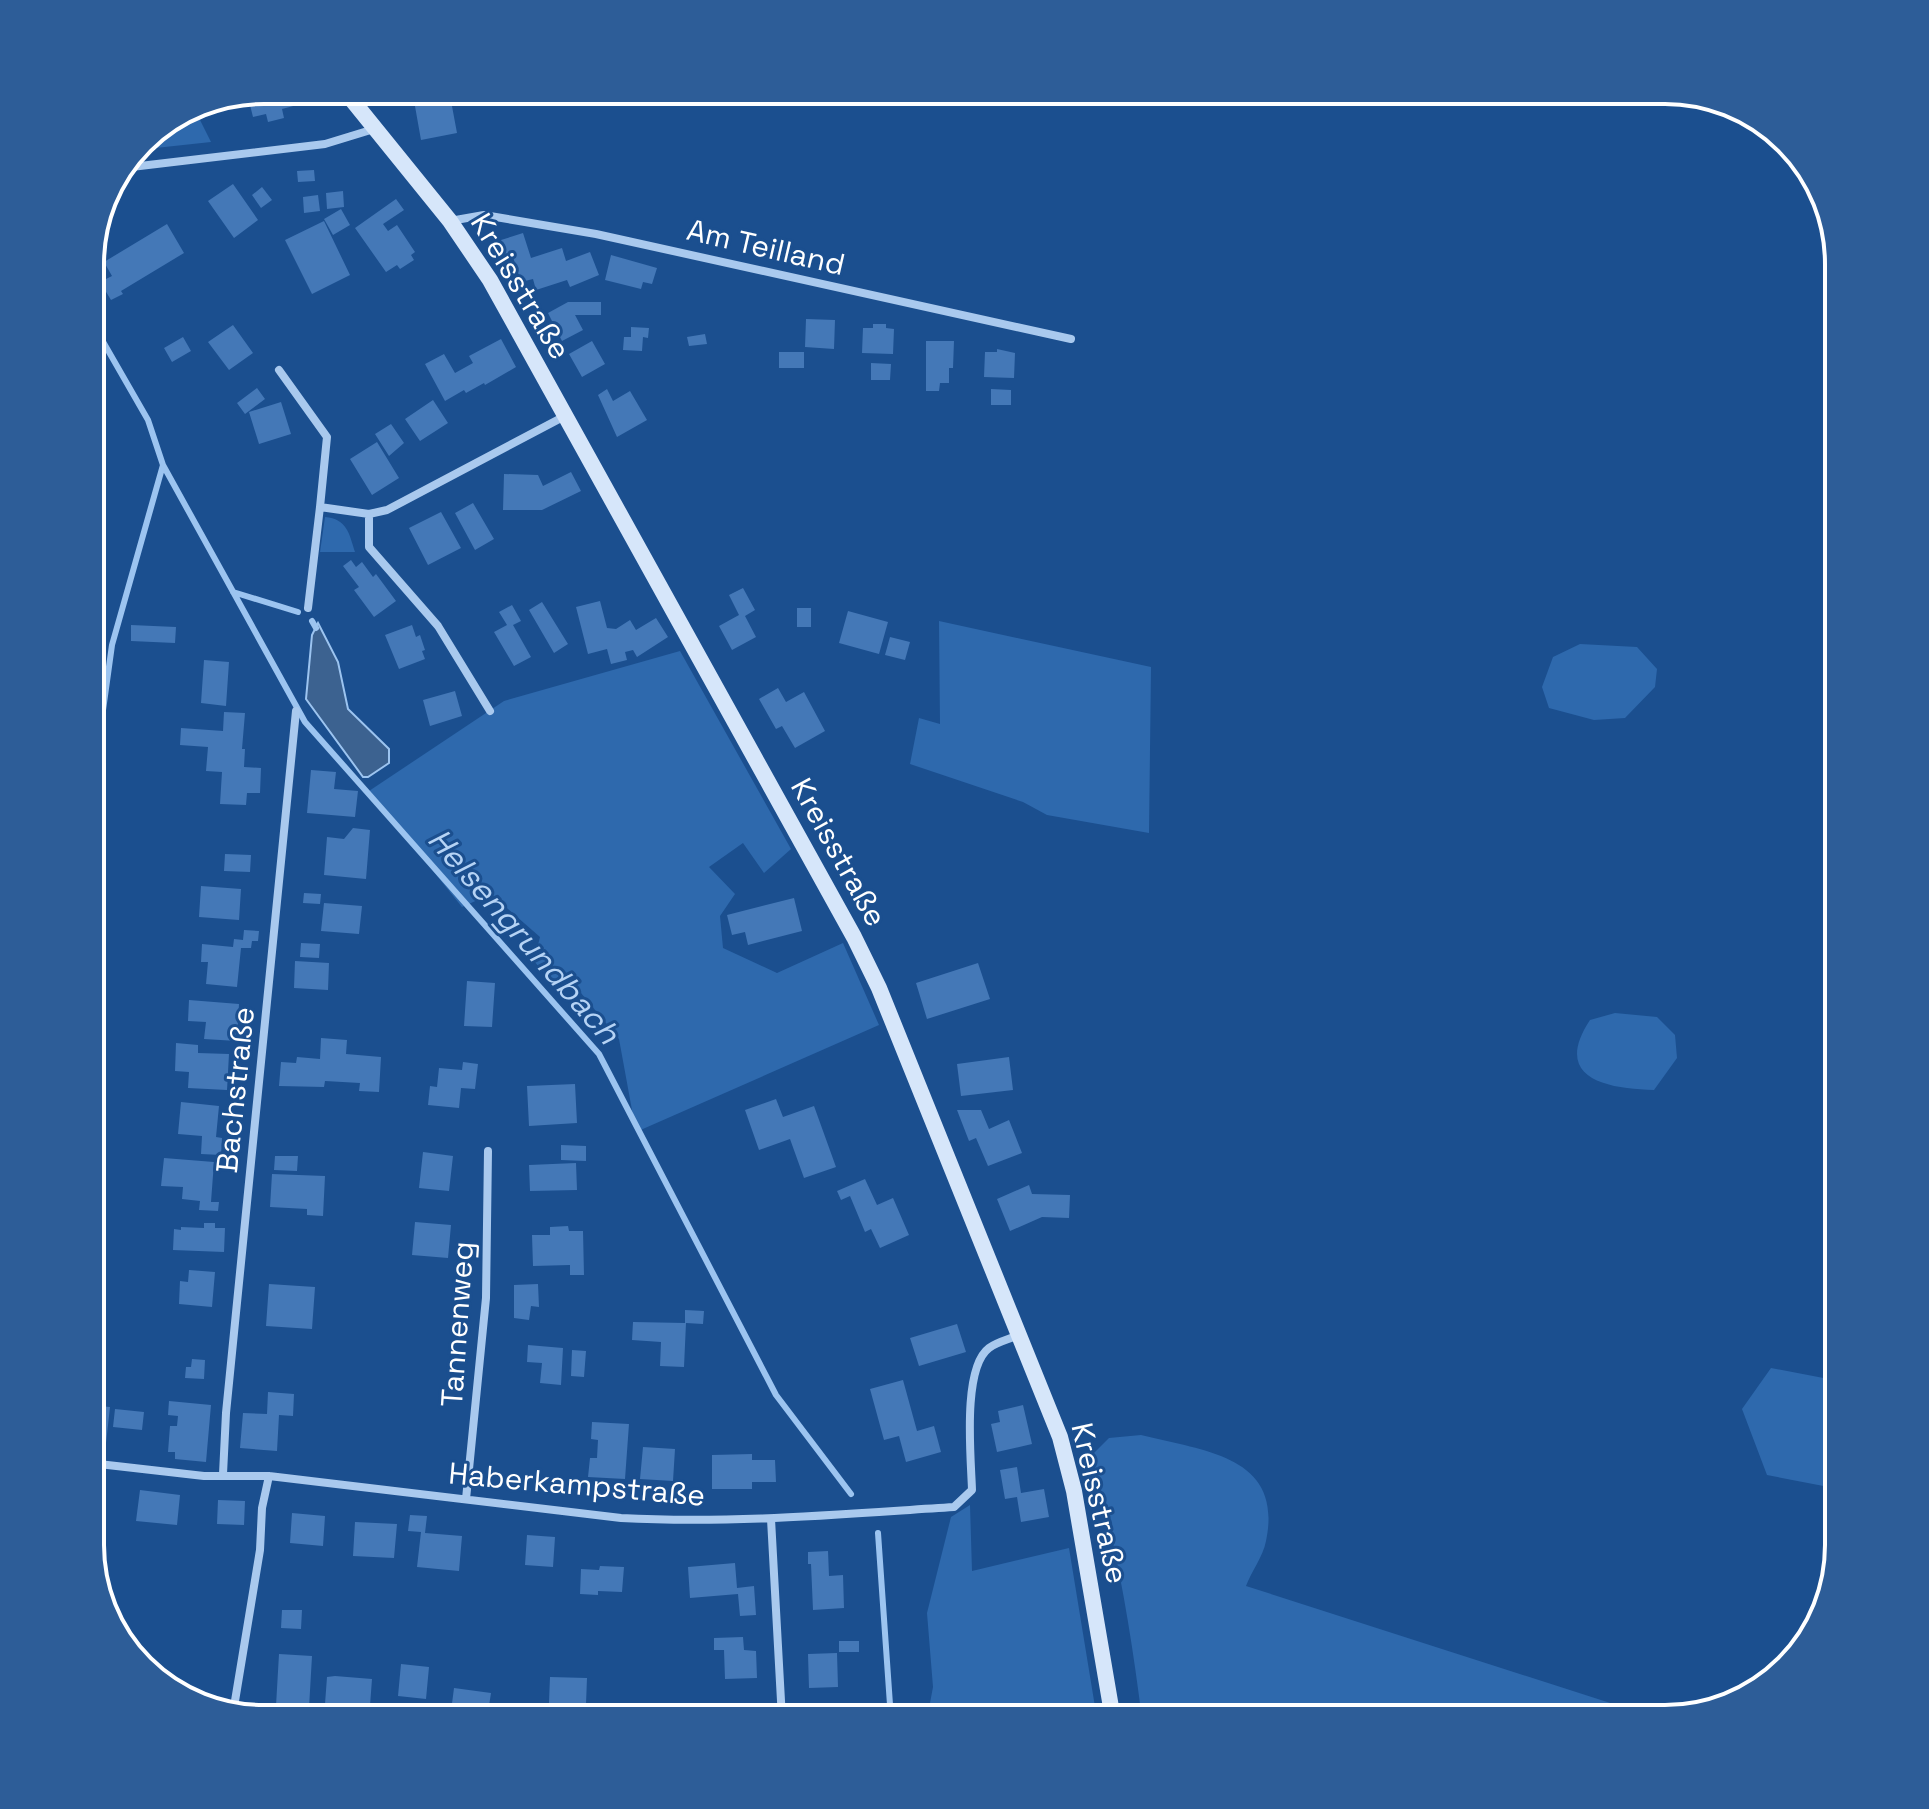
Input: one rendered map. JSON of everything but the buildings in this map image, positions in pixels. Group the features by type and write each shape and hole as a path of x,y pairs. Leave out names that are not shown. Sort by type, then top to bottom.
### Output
{"street":[{"name":"Kreisstraße","path":"355,104 450,221 490,280 854,937 900,1035 1060,1437 1074,1491 1111,1705"},
{"path":"138,166 325,144 374,129"},
{"name":"Am Teilland","path":"450,221 484,215 596,234 1071,339"},
{"path":"279,370 327,437 308,608"},
{"path":"320,507 369,514 387,510 566,416"},
{"path":"369,514 369,547 438,626 490,711"},
{"name":"Bachstraße","path":"223,1474 226,1413 296,711"},
{"name":"Tannenweg","path":"466,1499 486,1298 488,1151"},
{"name":"Haberkampstraße","path":"104,1465 204,1476 269,1476 621,1518 678,1521 771,1519 954,1507 972,1490 970,1407 978,1362 989,1348 1019,1335"},
{"path":"235,1702 269,1476"},
{"path":"771,1519 781,1705"}],"shaded area":[{"path":"199,118 211,142 154,148 175,131"},
{"path":"325,517 343,524 355,552 320,552"},
{"path":"939,621 1151,667 1149,833 1047,815 1023,802 910,764 919,718 940,724"},
{"path":"318,623 338,662 348,709 389,749 389,763 368,777 363,777 306,699 312,635"},
{"path":"1580,644 1637,647 1657,669 1655,687 1625,718 1594,720 1549,708 1542,687 1553,657"},
{"path":"680,651 791,849 764,873 743,843 709,867 735,894 720,916 723,948 777,973 843,943 879,1025 636,1132 619,1039 581,993 548,978 534,961 540,937 491,894 462,907 369,791 504,701"},
{"path":"1615,1013 1657,1017 1675,1035 1677,1058 1654,1090 1603,1083 1581,1068 1577,1056 1580,1040 1590,1020"},
{"path":"1771,1368 1825,1378 1825,1486 1767,1475 1742,1409"},
{"path":"1141,1435 1189,1446 1234,1462 1251,1474 1263,1490 1268,1512 1266,1541 1246,1586 1616,1705 1140,1705 1122,1586 1091,1456 1109,1438"},
{"path":"970,1505 972,1571 1069,1548 1095,1705 930,1705 933,1687 927,1613 951,1517"}],"waterway":[{"name":"Helsengrundbach","path":"104,343 148,420 163,465 305,722 599,1054 776,1395 851,1494"},
{"path":"104,703 112,645 163,465"},
{"path":"233,592 298,612"},
{"path":"312,621 316,628"},
{"name":"Helsengrundbach","path":"878,1533 890,1705"}]}
